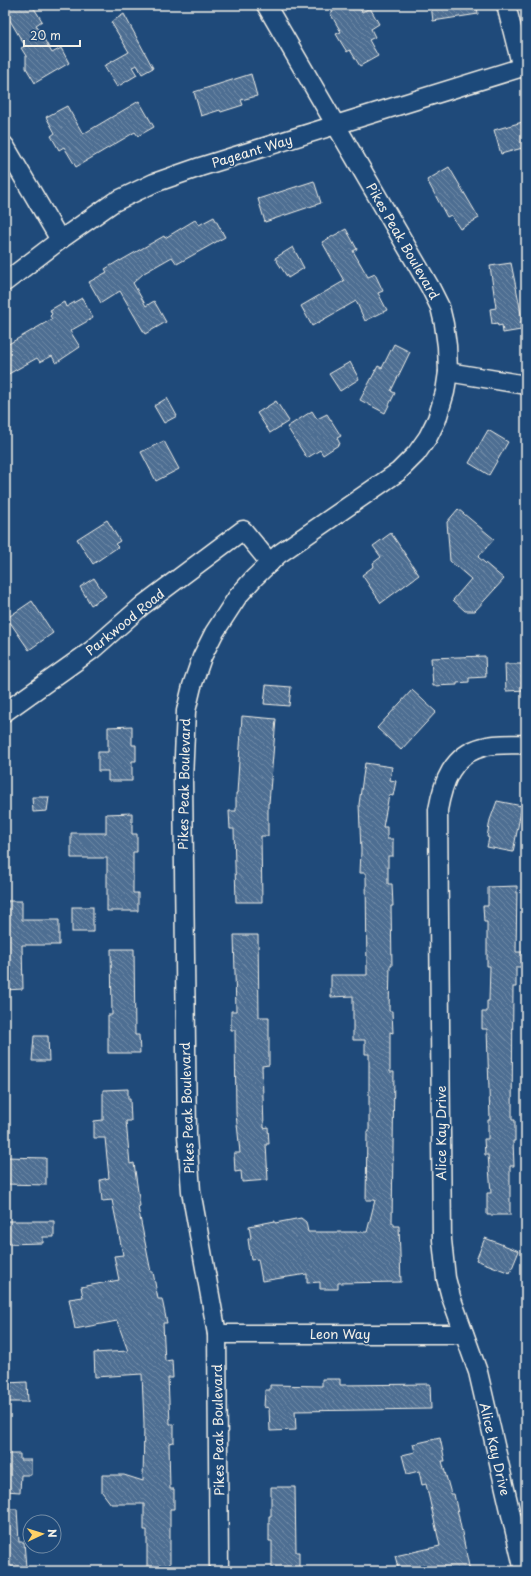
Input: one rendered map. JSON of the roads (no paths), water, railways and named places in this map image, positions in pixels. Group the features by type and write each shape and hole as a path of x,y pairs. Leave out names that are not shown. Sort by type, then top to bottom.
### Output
{"street":[{"name":"Pikes Peak Boulevard","path":"219,1571 217,1334 190,1191 187,1136 183,882 183,741 186,712 192,686 202,657 214,633 238,596 279,554 398,472 416,454 428,437 437,419 445,392 448,372 447,346 440,307 430,287 266,5"},
{"path":"506,5 524,67"},
{"name":"Pageant Way","path":"5,282 60,240 114,202 154,183 200,167 524,67"},
{"path":"5,146 60,240"},
{"path":"448,372 526,385"},
{"name":"Parkwood Road","path":"5,712 92,650 143,605 243,530 270,563"},
{"name":"Alice Kay Drive","path":"524,1571 478,1372 451,1297 446,1278 442,1240 438,810 446,777 463,756 484,746 526,744"},
{"name":"Leon Way","path":"217,1334 464,1334"}]}
